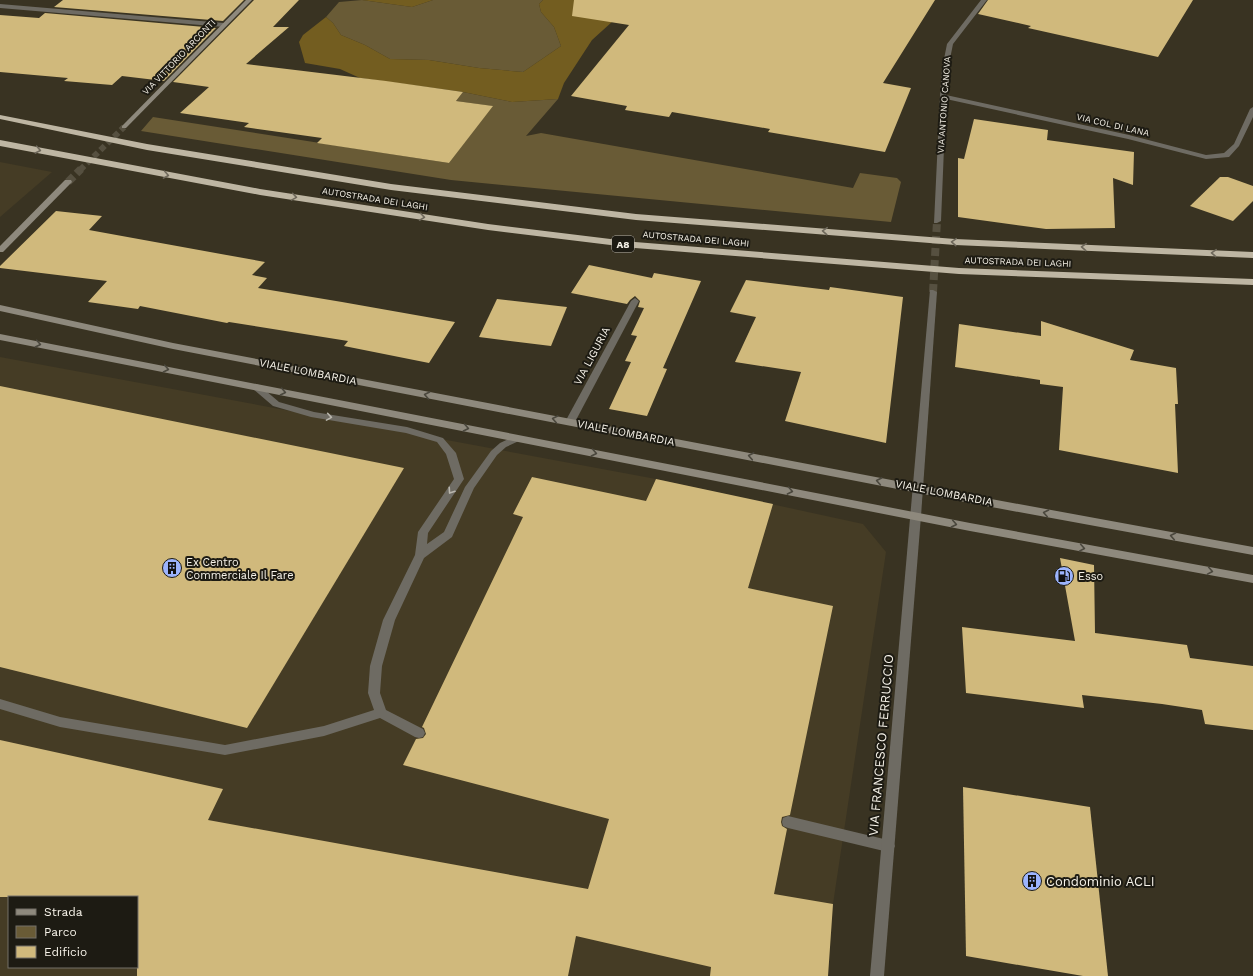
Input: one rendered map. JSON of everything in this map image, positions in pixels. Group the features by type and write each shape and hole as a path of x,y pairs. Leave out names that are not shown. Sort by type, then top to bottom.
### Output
{"highway":[{"name":"AUTOSTRADA DEI LAGHI","path":"0,117 147,147 391,187 636,217 955,242 1253,255"},
{"name":"AUTOSTRADA DEI LAGHI","path":"0,143 260,192 488,227 635,245 959,271 1253,282"}],"main road":[{"name":"VIA VITTORIO ARCONTI","path":"124,128 249,0"},
{"path":"0,250 68,182"},
{"name":"VIALE LOMBARDIA","path":"0,308 173,346 1253,551"},
{"path":"0,337 916,516 1253,579"}],"street":[{"name":"VIA ANTONIO CANOVA","path":"937,221 943,96 945,70 950,44 984,0"},
{"path":"0,6 224,25"},
{"name":"VIA COL DI LANA","path":"943,96 1130,138 1206,157 1226,155 1237,145 1253,109"},
{"path":"917,488 932,292"},
{"name":"VIA LIGURIA","path":"570,422 635,301"},
{"path":"256,387 276,404 314,415 407,430 440,440 451,453 459,479 423,532 420,555 388,620 376,666 374,693 381,713 419,733"},
{"path":"420,555 448,534 470,487 494,453 504,445 518,438"},
{"name":"VIA FRANCESCO FERRUCCIO","path":"877,976 916,516 917,488"},
{"path":"0,704 60,722 225,750 324,731 381,713"},
{"path":"788,822 888,846"}],"shaded area":[{"path":"362,0 433,0 412,7"},
{"path":"543,0 591,0 613,21 592,40 564,83 558,99 512,102 463,92 360,78 340,69 305,63 299,42 303,35 326,17 333,23 341,35 365,45 390,59 429,60 479,68 523,72 561,46 554,27 541,12 539,4"},
{"path":"0,162 52,172 0,217"},
{"path":"0,357 656,479 863,524 886,552 833,904 828,976 0,976"}],"green space":[{"path":"362,0 412,7 433,0 543,0 539,4 541,12 554,27 561,46 523,72 479,68 429,60 390,59 365,45 341,35 333,23 326,17 339,2"},
{"path":"463,92 512,102 558,99 526,136 541,133 853,188 860,173 897,178 901,182 891,222 451,180 141,131 153,117 449,163 492,106 456,101"}],"building":[{"path":"63,0 244,0 223,21 54,7"},
{"path":"254,0 299,0 273,27 289,27 246,64 463,92 456,101 493,106 449,163 317,143 322,138 244,127 249,123 180,113 209,87 173,82"},
{"path":"574,0 935,0 883,83 911,88 885,152 768,132 770,129 672,112 669,117 625,110 627,106 571,96 629,25 572,16"},
{"path":"988,0 1193,0 1158,57 1028,28 1031,26 978,14"},
{"path":"45,13 216,28 164,81 122,76 112,85 64,81 68,78 0,72 0,15 39,18"},
{"path":"974,119 1048,130 1047,140 1134,152 1133,185 1113,178 1115,228 1046,229 958,217 958,158 964,159"},
{"path":"1220,177 1228,177 1253,186 1253,201 1233,221 1190,206"},
{"path":"56,211 102,216 89,230 265,262 252,275 267,278 258,288 455,322 429,363 344,346 348,341 229,322 227,323 140,306 138,309 88,302 107,281 0,268 0,266"},
{"path":"589,265 652,278 654,273 701,281 663,368 667,369 647,416 609,409 631,362 625,361 637,336 631,335 644,308 638,307 640,301 635,296 627,304 571,293"},
{"path":"746,280 829,290 830,287 903,297 886,443 785,421 801,372 735,362 756,317 730,312"},
{"path":"497,299 567,307 551,346 479,337"},
{"path":"1041,321 1134,350 1130,360 1176,368 1178,404 1175,404 1178,473 1059,450 1063,387 1040,384 1040,380 955,367 959,324 1041,336"},
{"name":"Ex Centro Commerciale Il Fare","path":"0,386 404,468 247,728 0,667"},
{"path":"532,477 646,501 656,479 773,504 748,588 833,606 790,815 782,817 782,826 787,829 774,894 833,904 828,976 710,976 711,967 576,936 568,976 137,976 138,896 0,897 0,740 223,789 208,820 588,889 609,819 403,765 416,739 423,738 426,734 424,728 422,727 523,517 513,514"},
{"path":"1060,558 1094,565 1095,633 1187,645 1190,658 1253,666 1253,730 1205,724 1202,710 1162,704 1082,695 1084,708 966,693 962,627 1075,641"},
{"name":"Condominio ACLI","path":"963,787 1090,807 1108,976 1083,976 966,956"}],"tunnel":[{"path":"80,170 124,127"},
{"path":"68,182 80,170"},
{"path":"933,292 937,221"}],"place":[{"name":"Ex Centro Commerciale Il Fare","path":"172,568"},
{"name":"Esso","path":"1064,576"},
{"name":"Condominio ACLI","path":"1032,881"}]}
